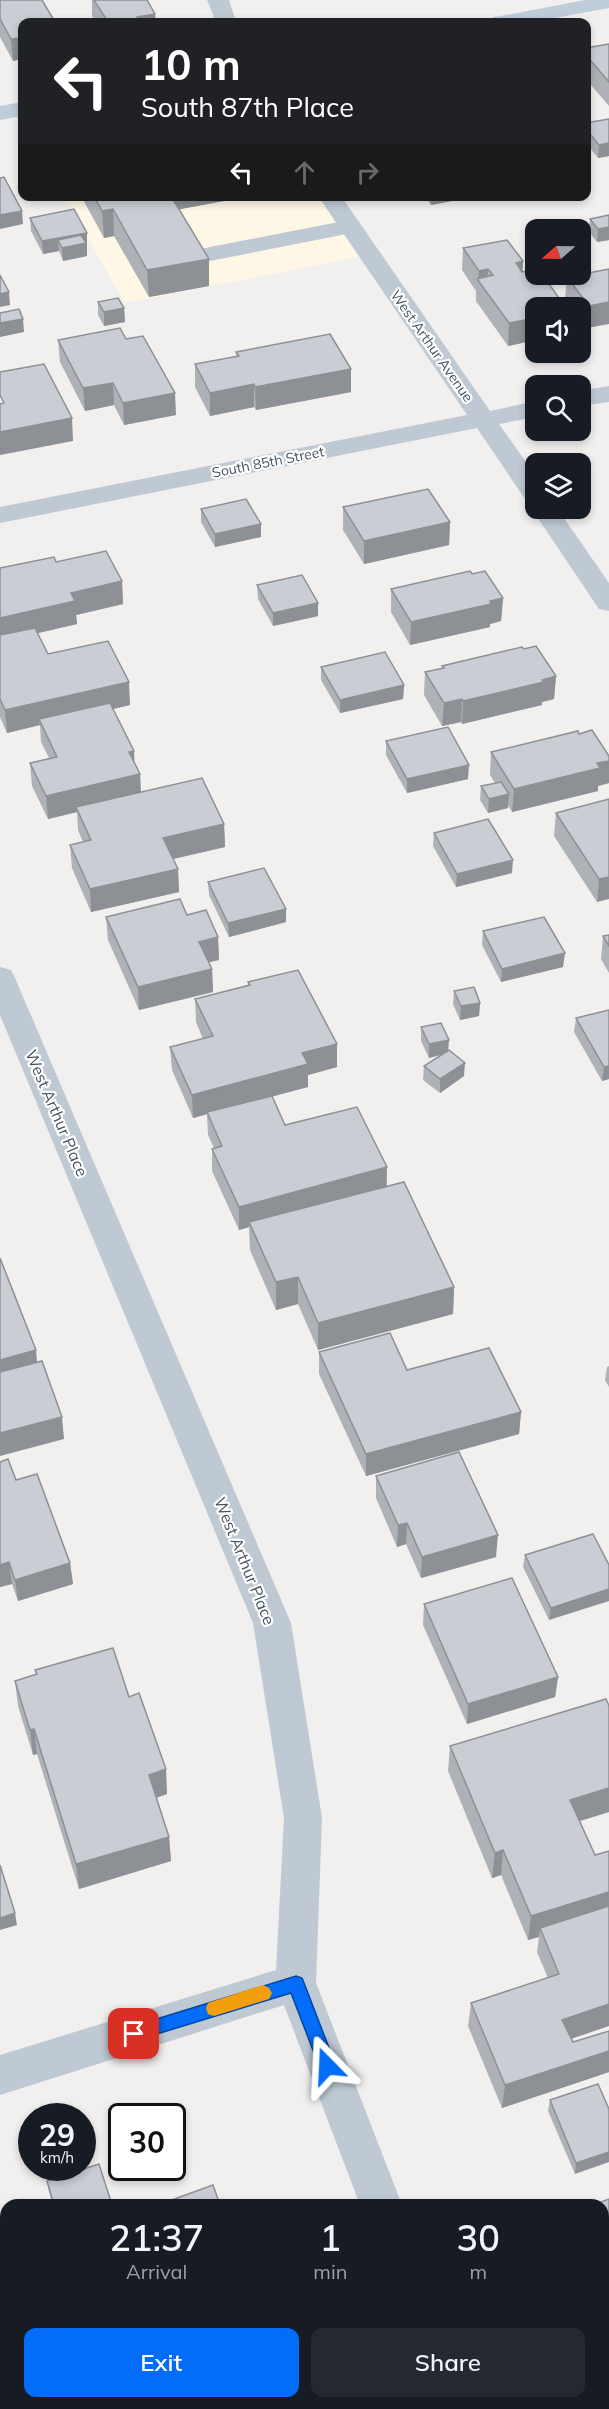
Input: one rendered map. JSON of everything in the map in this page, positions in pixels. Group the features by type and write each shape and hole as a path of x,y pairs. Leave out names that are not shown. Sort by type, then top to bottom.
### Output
{"street":[{"path":"218,0 225,18"},
{"path":"523,18 609,2"},
{"path":"0,113 18,110"},
{"name":"West Arthur Avenue","path":"331,201 525,480"},
{"path":"591,397 609,393"},
{"name":"South 85th Street","path":"0,515 525,411"},
{"path":"552,519 609,603"},
{"name":"West Arthur Place","path":"0,978 272,1623 303,1818 296,1983 379,2199"},
{"path":"0,2075 296,1983"}],"lane":[{"path":"210,254 349,227"}],"shaded area":[{"path":"66,201 332,201 368,255 125,303"}],"building":[{"path":"0,0 42,0 53,18 18,18 18,38 11,39 0,19"},
{"path":"94,0 147,0 155,14 138,18 105,18"},
{"path":"609,44 609,82 591,61 591,47"},
{"path":"609,119 609,143 599,145 591,135 591,122"},
{"path":"4,177 22,211 0,215 0,178"},
{"path":"97,201 174,201 209,259 147,270 113,209 102,211"},
{"path":"74,209 87,233 42,241 30,218"},
{"path":"609,215 609,227 598,229 590,219"},
{"path":"81,235 86,243 62,248 58,240"},
{"path":"507,240 523,261 516,263 522,272 525,271 525,285 550,285 558,297 525,297 525,320 509,323 477,279 493,275 488,269 479,271 463,248"},
{"path":"609,269 609,302 591,306 591,297 582,297 573,285 591,285 591,272"},
{"path":"0,275 9,292 0,294"},
{"path":"118,298 124,308 104,312 98,302"},
{"path":"19,309 23,319 0,323 0,313"},
{"path":"120,328 126,339 143,336 175,393 123,403 113,383 83,388 58,340"},
{"path":"330,334 351,369 210,393 195,364 239,356 236,352"},
{"path":"44,364 72,418 0,432 0,404 4,403 0,395 0,372"},
{"path":"428,489 450,522 364,541 343,507"},
{"path":"246,499 261,524 215,534 201,509"},
{"path":"106,551 122,581 71,593 75,601 0,618 0,568 54,557 56,562"},
{"path":"470,571 472,574 485,571 503,598 490,601 491,604 411,622 391,589"},
{"path":"302,575 318,603 273,613 257,585"},
{"path":"35,628 48,654 108,641 129,682 5,710 0,699 0,635"},
{"path":"536,646 556,676 542,680 544,682 463,701 462,699 444,703 425,672 522,647 524,649"},
{"path":"385,652 404,685 340,700 321,667"},
{"path":"110,703 134,751 129,752 140,774 46,796 30,763 57,757 39,719"},
{"path":"448,727 469,765 407,779 386,741"},
{"path":"592,730 609,756 609,761 597,763 600,768 514,789 491,752 578,731 579,734"},
{"path":"202,778 224,824 163,838 178,869 90,889 70,845 91,840 76,807"},
{"path":"501,782 509,794 489,799 481,786"},
{"path":"609,799 609,877 599,879 556,813"},
{"path":"488,819 513,860 457,874 434,833"},
{"path":"264,868 286,909 228,923 208,882"},
{"path":"180,899 187,915 206,910 218,937 199,942 212,969 138,987 106,917"},
{"path":"544,917 565,953 502,969 483,931"},
{"path":"609,935 609,946 603,936"},
{"path":"298,970 337,1044 302,1053 308,1064 192,1095 170,1047 213,1036 195,999 250,985 248,982"},
{"path":"474,987 480,1003 461,1006 454,991"},
{"path":"609,1010 609,1066 604,1067 576,1018"},
{"path":"441,1023 449,1040 429,1044 421,1027"},
{"path":"449,1050 465,1063 440,1079 424,1066"},
{"path":"272,1096 285,1125 357,1107 387,1167 239,1207 212,1149 222,1146 207,1112"},
{"path":"404,1182 454,1287 318,1323 298,1277 276,1282 249,1222"},
{"path":"0,1258 36,1350 0,1360"},
{"path":"390,1333 407,1370 489,1348 521,1412 366,1454 319,1352"},
{"path":"42,1361 62,1417 0,1433 0,1372"},
{"path":"459,1452 498,1535 422,1557 407,1523 398,1525 376,1476"},
{"path":"8,1459 16,1480 37,1474 70,1563 15,1580 9,1562 0,1565 0,1462"},
{"path":"593,1534 609,1565 609,1589 551,1608 525,1555"},
{"path":"512,1578 558,1677 468,1704 424,1604"},
{"path":"113,1648 129,1697 139,1693 166,1769 149,1775 169,1837 76,1864 34,1729 30,1730 15,1681 37,1674 35,1670"},
{"path":"606,1699 609,1706 609,1788 570,1800 595,1855 609,1851 609,1892 531,1916 503,1850 495,1853 450,1746"},
{"path":"0,1865 15,1913 0,1918"},
{"path":"609,1906 609,2004 562,2020 573,2042 609,2031 609,2051 505,2085 471,2003 559,1974 540,1928"},
{"path":"598,2084 609,2109 609,2152 576,2163 550,2100"},
{"path":"99,2164 110,2199 52,2199 47,2181 96,2181 96,2165"},
{"path":"213,2185 218,2199 174,2199"}],"slow traffic":[{"path":"214,2008 263,1993"}],"route":[{"path":"134,2034 296,1983 327,2066"}]}
